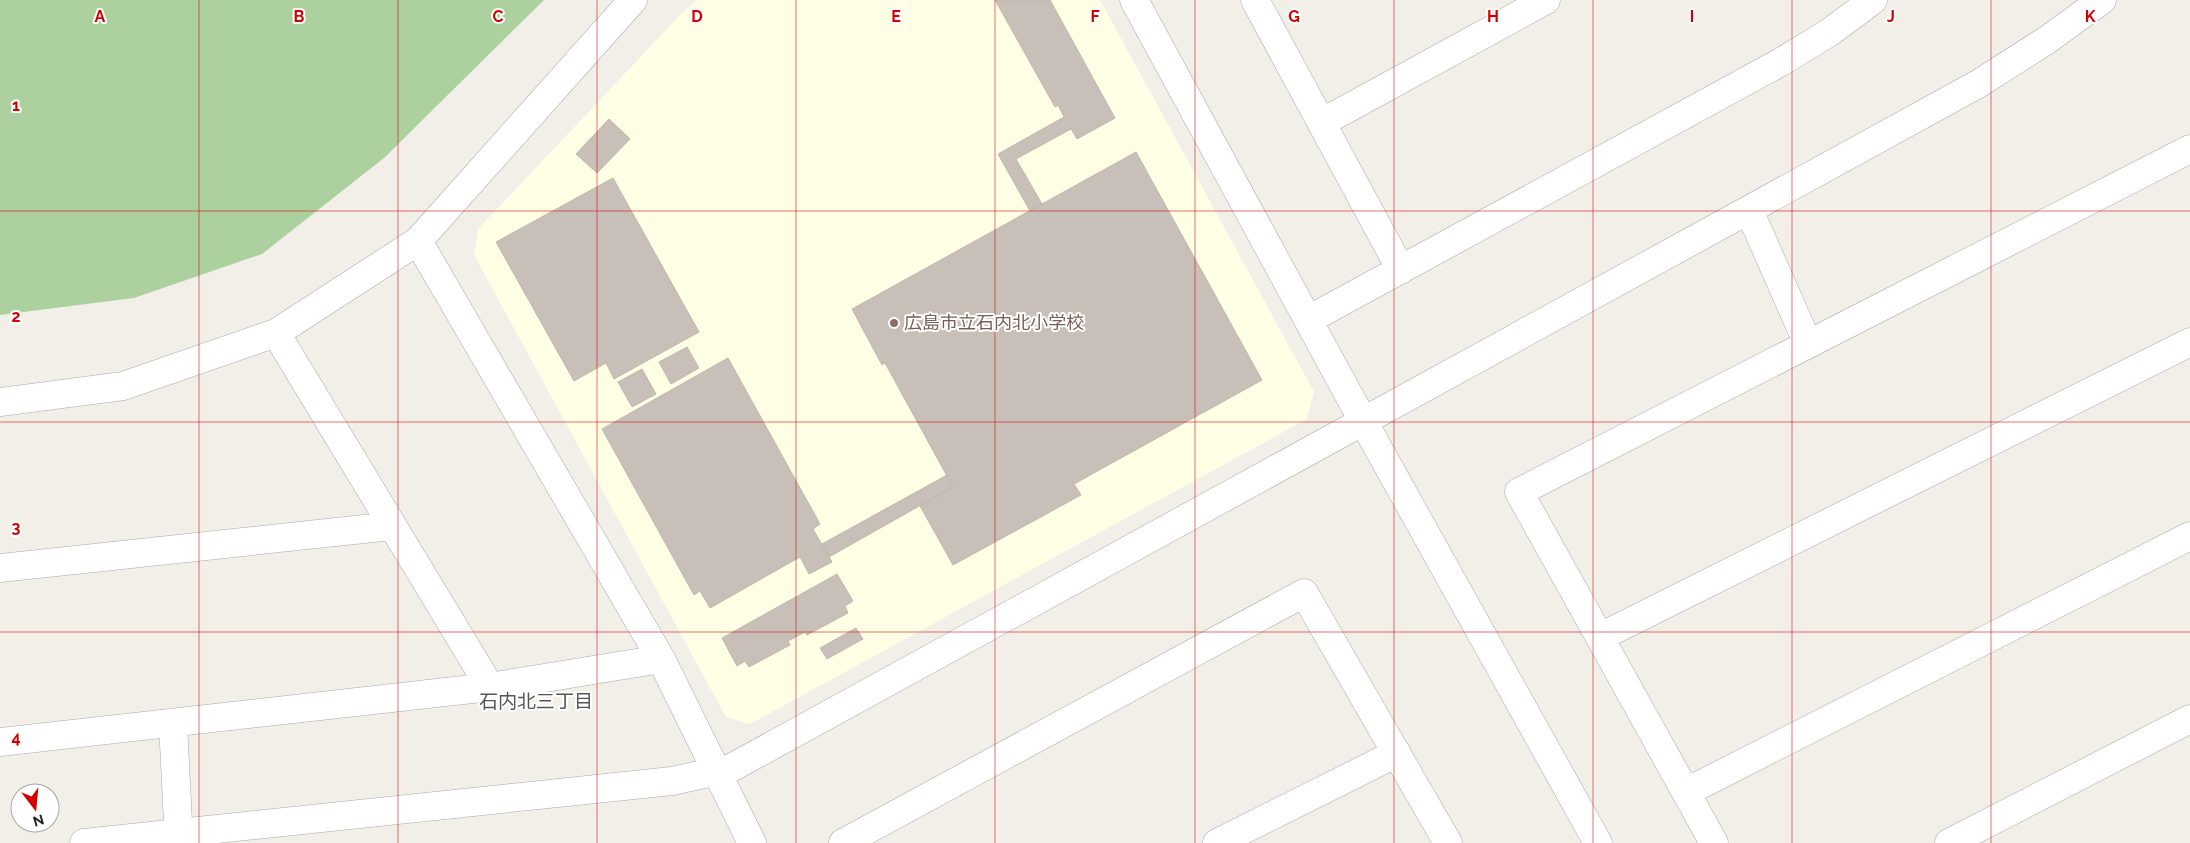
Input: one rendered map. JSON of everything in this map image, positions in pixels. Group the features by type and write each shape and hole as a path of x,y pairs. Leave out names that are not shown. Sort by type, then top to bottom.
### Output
{"street":[{"path":"0,402 123,386 276,333 418,241 633,0"},
{"path":"1134,0 1363,421 1598,843"},
{"path":"1255,0 1401,270"},
{"path":"1321,123 1546,0"},
{"path":"1308,320 1781,62 1830,32 1873,0"},
{"path":"84,843 178,838 672,781 731,768 1978,84 2047,40 2102,0"},
{"path":"1714,843 1519,492 2190,149"},
{"path":"1749,210 1808,344"},
{"path":"418,241 661,659 752,843"},
{"path":"276,333 490,687"},
{"path":"1600,638 2190,342"},
{"path":"0,568 392,526"},
{"path":"1686,792 2190,536"},
{"path":"843,843 1304,592 1448,843"},
{"path":"0,742 490,687 661,659"},
{"path":"1949,843 2190,719"},
{"path":"173,723 178,838"},
{"path":"1218,843 1396,753"}],"shaded area":[{"name":"広島市立石内北小学校","path":"697,0 1100,0 1314,392 1307,419 750,724 726,717 474,255 478,229 683,12"}],"green space":[{"path":"0,0 544,0 384,158 262,254 134,298 0,315"}],"building":[{"path":"995,0 1050,0 1115,118 1077,139 1071,129 1016,159 1042,204 1030,211 998,154 1064,117 1058,105 1055,107"},
{"path":"609,119 630,139 597,173 576,154"},
{"path":"1136,152 1262,380 1074,484 1081,495 953,565 920,506 953,487 885,363 882,365 852,309"},
{"path":"613,178 699,332 614,379 606,363 574,381 496,242"},
{"path":"687,347 699,368 671,384 659,362"},
{"path":"728,358 820,524 813,529 832,562 809,574 800,557 710,608 700,591 694,595 602,429"},
{"path":"642,369 656,394 632,407 618,382"},
{"path":"947,475 953,487 829,557 822,544"},
{"path":"837,574 853,601 845,606 848,613 807,635 805,632 788,641 790,645 749,667 745,661 737,666 722,638"},
{"path":"856,628 863,639 827,659 820,648"}],"place":[{"name":"広島市立石内北小学校","path":"894,323"}],"district":[{"name":"石内北三丁目","path":"536,701"}]}
